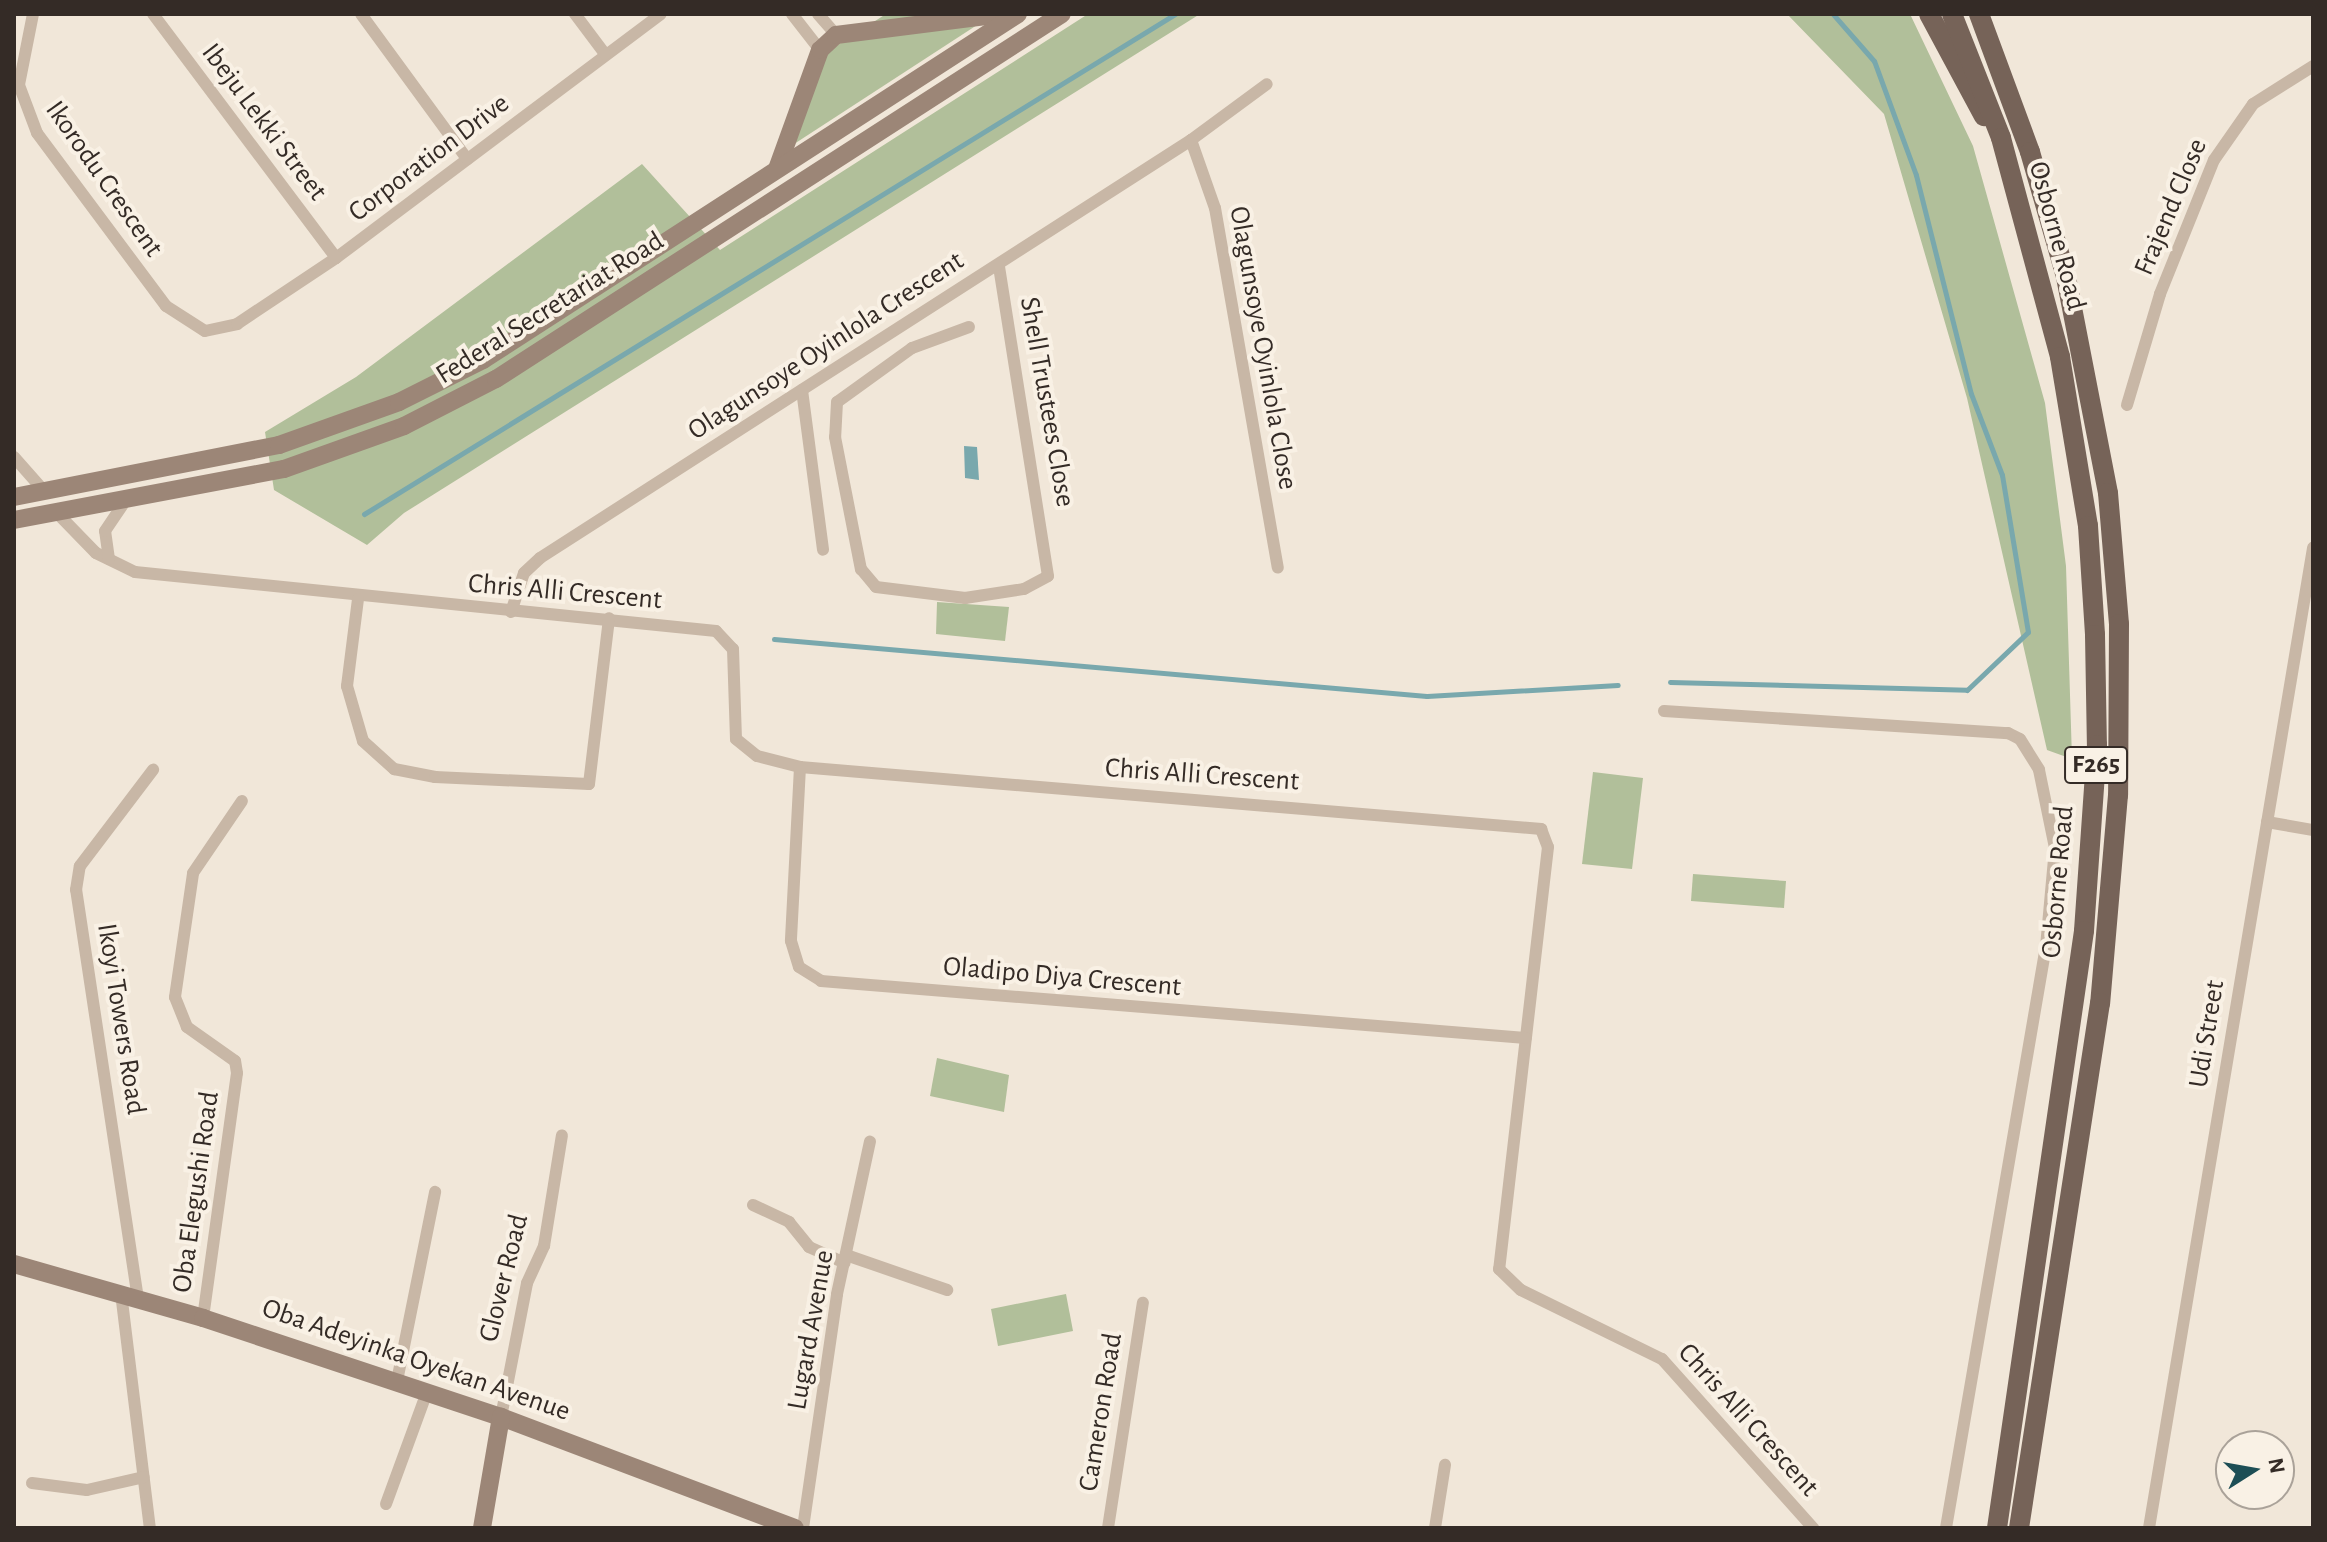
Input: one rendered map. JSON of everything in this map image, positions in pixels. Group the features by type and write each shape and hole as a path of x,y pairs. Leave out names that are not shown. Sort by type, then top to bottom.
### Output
{"main road":[{"path":"777,169 820,50 836,35 1002,14"},
{"name":"Federal Secretariat Road","path":"14,497 279,445 399,402 483,360 1018,14"},
{"name":"Federal Secretariat Road","path":"14,520 123,504 284,469 404,426 470,394 1062,14"},
{"name":"Osborne Road","path":"1979,14 2030,152 2066,277 2108,493 2119,624 2118,795 2100,1003 2019,1528"},
{"name":"Osborne Road","path":"1939,18 1971,97 2001,138 2060,357 2081,472 2097,745 2082,946 1997,1528"},
{"name":"Oba Adeyinka Oyekan Avenue","path":"14,1264 203,1318 397,1381 795,1528"},
{"name":"Glover Road","path":"482,1528 501,1417"}],"street":[{"name":"Ikorodu Crescent","path":"33,14 19,85 37,133 166,306 190,327 219,329"},
{"name":"Ibeju Lekki Street","path":"153,14 336,258"},
{"path":"361,14 467,159"},
{"path":"575,14 605,54"},
{"name":"Corporation Drive","path":"219,329 237,324 336,258 661,14"},
{"path":"792,14 820,50"},
{"path":"818,14 836,35"},
{"name":"Frajend Close","path":"2127,405 2170,265 2214,160 2253,104 2313,66"},
{"name":"Olagunsoye Oyinlola Crescent","path":"511,612 524,573 540,558 1191,140 1267,84"},
{"name":"Olagunsoye Oyinlola Close","path":"1191,140 1215,208 1278,568"},
{"name":"Shell Trustees Close","path":"969,327 912,348 837,402 835,437 861,569 876,587 984,596 1042,582 1048,576 1048,548 999,265"},
{"path":"802,390 823,550"},
{"path":"14,457 45,492"},
{"path":"109,559 105,531 123,504"},
{"name":"Chris Alli Crescent","path":"59,515 109,559 135,572 358,599 609,618 716,631 728,638 736,739 757,756 800,767 1541,829 1548,847 1497,1251 1499,1269 1521,1290 1662,1359 1813,1528"},
{"name":"Udi Street","path":"2149,1528 2267,822 2307,610 2313,548"},
{"path":"358,599 347,686 363,741 394,769 435,777 589,784 609,618"},
{"path":"1664,711 2008,733 2020,739 2039,770 2055,848 2046,946 1946,1528"},
{"name":"Oladipo Diya Crescent","path":"800,767 791,941 799,967 821,981 1526,1038"},
{"name":"Ikoyi Towers Road","path":"130,1296 76,890 80,866 153,770"},
{"name":"Oba Elegushi Road","path":"203,1318 237,1073 235,1061 187,1027 175,997 193,873 242,801"},
{"path":"2267,822 2313,830"},
{"name":"Glover Road","path":"501,1417 527,1283 544,1246 562,1135"},
{"name":"Lugard Avenue","path":"803,1528 847,1259 870,1142"},
{"path":"397,1381 435,1192"},
{"path":"753,1205 789,1222 809,1247 947,1290"},
{"path":"130,1296 150,1528"},
{"name":"Cameron Road","path":"1108,1528 1143,1303"},
{"path":"386,1504 427,1392"},
{"path":"1435,1528 1445,1465"},
{"path":"32,1483 87,1490 144,1477"}],"green space":[{"path":"886,14 994,14 791,146 816,59"},
{"path":"1088,14 1200,14 404,513 367,545 274,490 265,432 356,377 642,164 720,250"},
{"path":"1787,14 1910,14 1973,146 2045,403 2066,566 2072,759 2047,750 1967,398 1884,114"},
{"path":"937,602 1009,607 1005,641 936,634"},
{"path":"1593,772 1643,778 1632,869 1582,864"},
{"path":"1693,874 1786,881 1784,908 1691,901"},
{"path":"937,1058 1009,1075 1004,1112 930,1096"},
{"path":"1066,1294 1073,1331 998,1346 991,1309"}],"water":[{"path":"964,446 977,447 979,480 965,478"}],"waterway":[{"path":"364,514 1175,14"},
{"path":"1670,682 1967,690 2028,632 2002,475 1971,394 1916,175 1874,61 1833,14"},
{"path":"774,639 1427,696 1618,685"}]}
